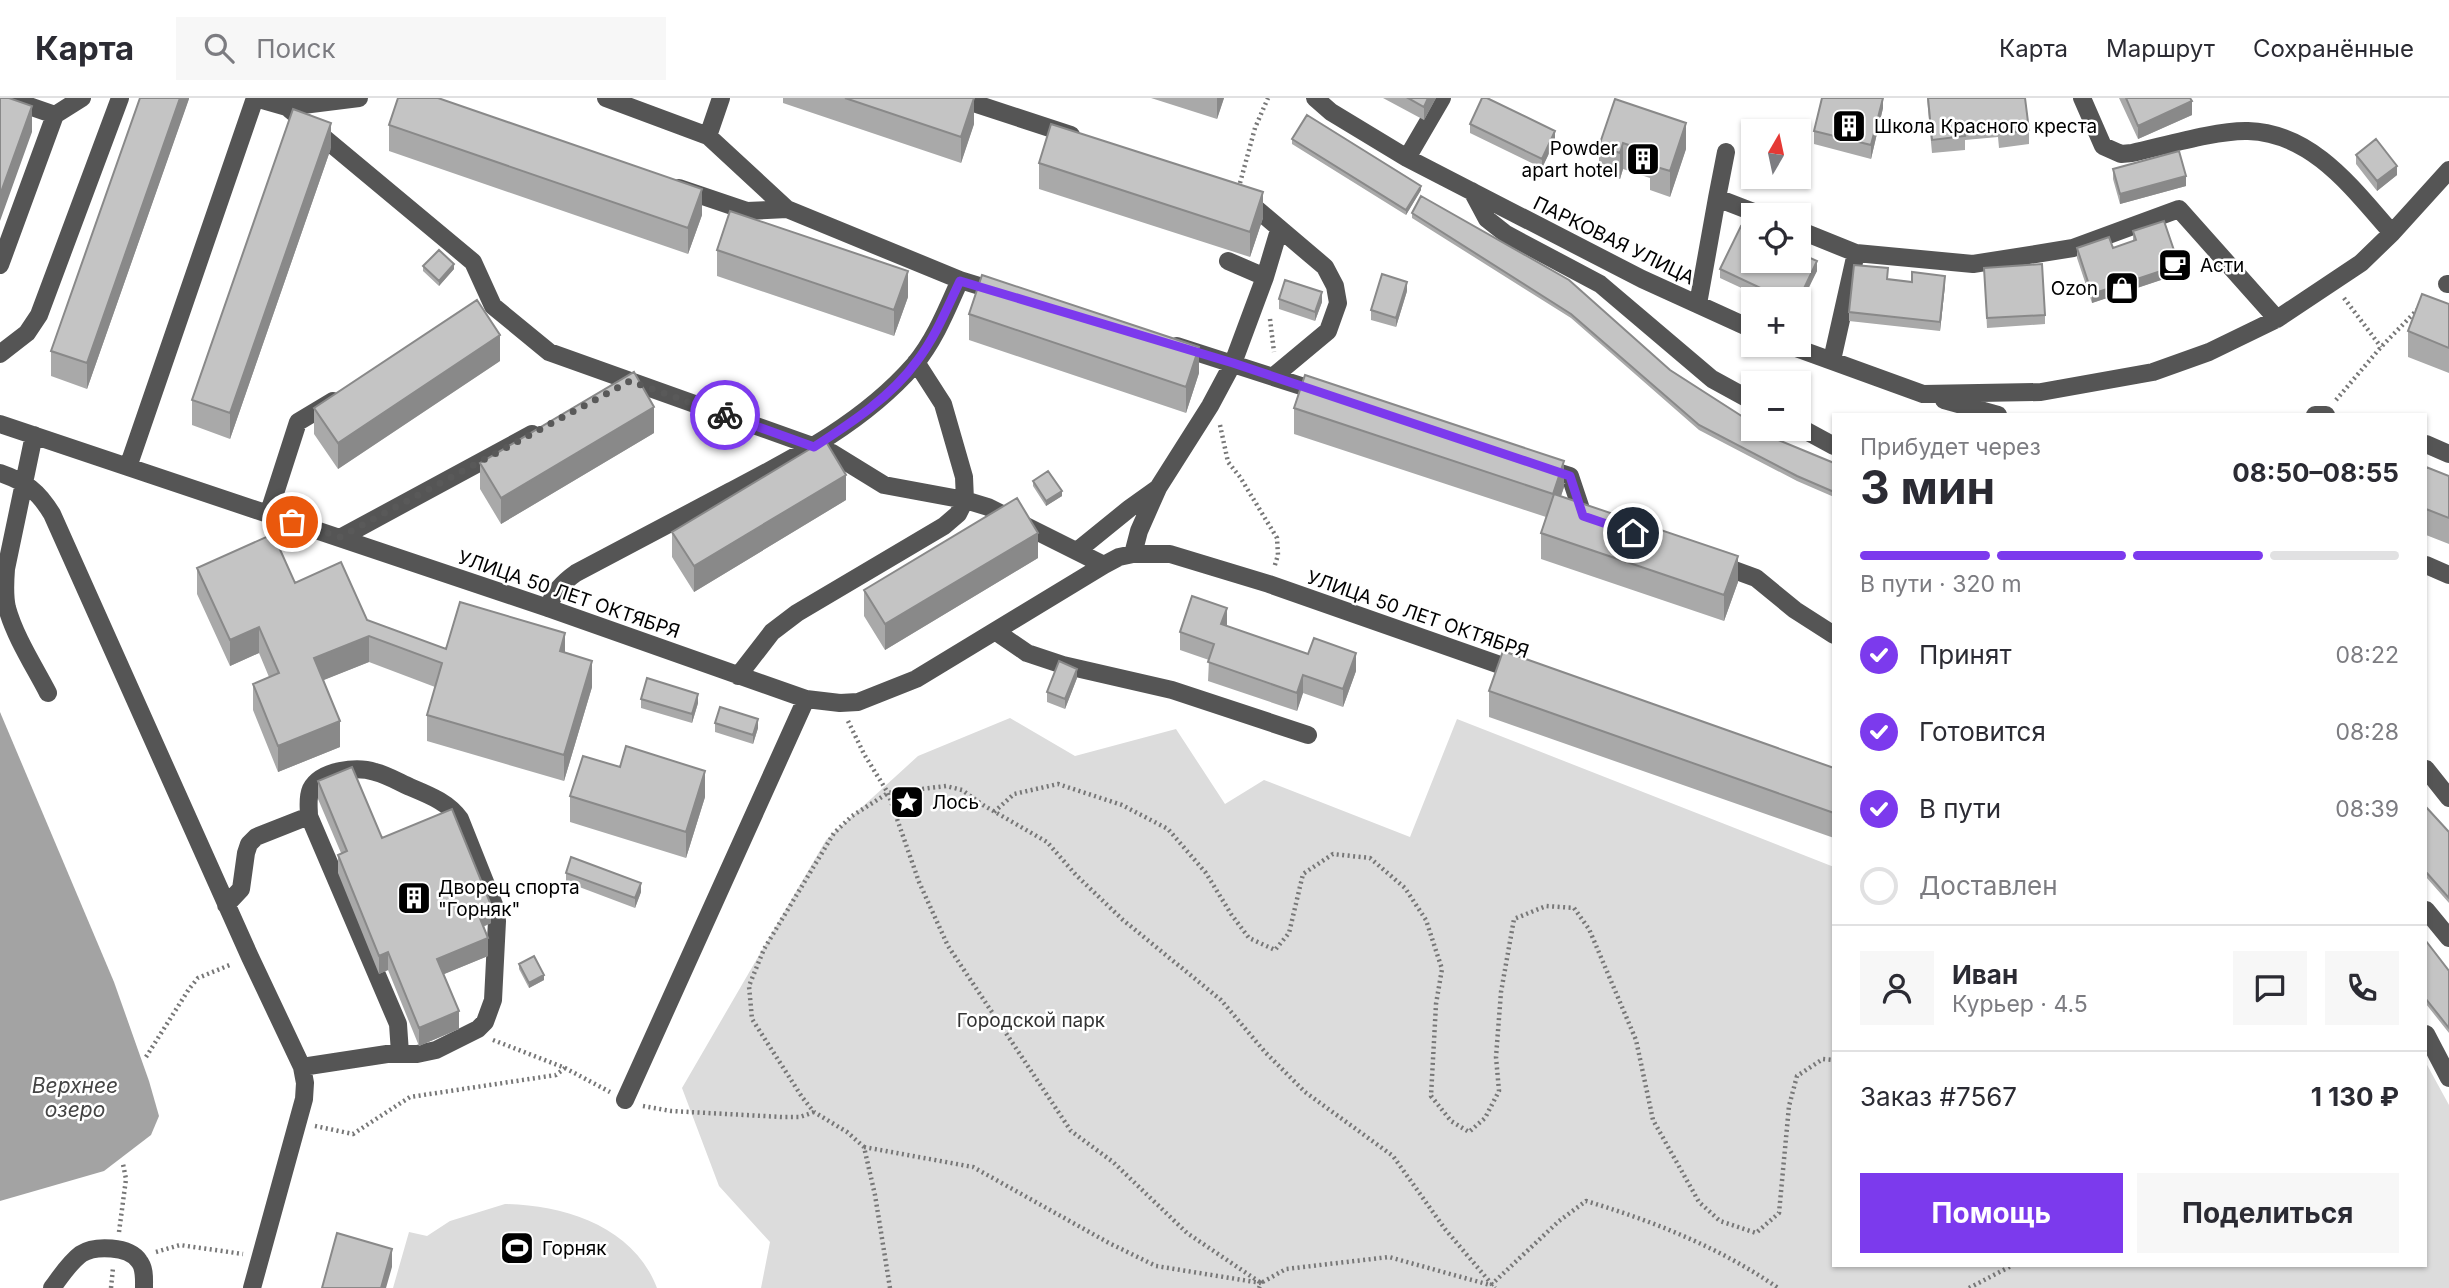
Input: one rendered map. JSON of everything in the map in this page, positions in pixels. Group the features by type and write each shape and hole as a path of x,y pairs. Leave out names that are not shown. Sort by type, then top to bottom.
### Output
{"street":[{"path":"6,98 55,115"},
{"path":"0,265 55,115 82,98"},
{"path":"0,354 27,333 39,315 120,98"},
{"path":"128,467 255,98 288,103 359,98"},
{"path":"606,98 708,136 787,209 960,281 1012,296"},
{"path":"708,136 721,98"},
{"path":"958,98 1090,142"},
{"name":"ПАРКОВАЯ УЛИЦА","path":"1315,98 1331,112 1407,158 1630,273 1741,324"},
{"path":"1407,158 1442,98"},
{"path":"2082,98 2103,146 2121,153 2248,131 2286,139 2320,157 2338,171 2392,233"},
{"path":"288,103 473,262 487,310 549,352 846,459 884,485 964,500 996,511 1104,565"},
{"path":"1698,304 1726,152"},
{"path":"1923,394 2040,392 2153,372 2208,352 2277,320 2361,263 2449,170"},
{"path":"669,184 747,211 787,209"},
{"path":"1472,191 1487,219 1506,234 1600,284 1712,379 1741,395"},
{"path":"1233,192 1257,208 1279,230 1325,267 1335,286 1338,303 1328,331 1274,376"},
{"path":"1717,198 1741,207"},
{"path":"1811,235 1856,253 1973,264 2073,248 2179,209 2277,320"},
{"path":"1133,554 1139,531 1158,488 1210,406 1233,363 1265,277 1279,230"},
{"path":"1832,360 1856,253"},
{"path":"1228,261 1265,277"},
{"path":"548,608 553,594 576,573 814,447 854,420 896,384 916,362 938,329 960,281"},
{"path":"1155,339 1339,398"},
{"path":"1811,353 1923,394 1991,413"},
{"path":"738,676 772,632 797,613 944,526 958,514 964,500 964,477 943,404 916,362"},
{"path":"606,394 630,381"},
{"path":"268,515 298,422 344,394"},
{"name":"УЛИЦА 50 ЛЕТ ОКТЯБРЯ","path":"0,424 340,537 806,699 858,702 916,679 1104,565 1119,557 1133,554 1170,554 1269,584 1532,676"},
{"path":"340,537 546,426"},
{"path":"1811,434 1832,445"},
{"path":"34,435 4,589 6,624 48,693"},
{"path":"2427,444 2449,454"},
{"path":"1531,463 1570,476 1583,516 1608,524"},
{"path":"0,473 24,483 39,494 52,514 226,905 302,1067 305,1083 297,1122 252,1288"},
{"path":"1077,551 1158,488"},
{"path":"1695,555 1756,578 1795,610 1832,634"},
{"path":"2427,565 2449,575"},
{"path":"995,631 1027,653 1063,665 1172,690 1308,734"},
{"path":"625,1100 806,699"},
{"path":"302,1067 436,1050 478,1029 485,1022 493,1000 498,934 495,907 460,819 453,810 437,799 376,772 356,768 320,780 312,789 308,801 309,816 398,1024 400,1053"},
{"path":"2427,770 2449,798"},
{"path":"226,905 241,889 249,844 256,837 309,816"},
{"path":"2427,911 2449,938"},
{"path":"2427,1036 2449,1078"},
{"path":"51,1288 73,1261 84,1252 95,1249 128,1252 139,1260 144,1273 144,1288"}],"path":[{"path":"1233,192 1268,98"},
{"path":"1265,277 1274,376"},
{"path":"2338,300 2346,298 2381,347"},
{"path":"2327,413 2381,347 2421,306"},
{"path":"1210,406 1220,424 1228,462 1240,477 1279,545 1269,584"},
{"path":"840,703 864,754 888,793 919,882 947,946 1071,1131 1114,1163 1187,1233 1260,1285"},
{"path":"994,812 1014,794 1058,784 1122,805 1168,829 1206,873 1249,938 1275,950 1289,933 1303,874 1333,854 1370,858 1405,888 1426,920 1442,969 1436,1004 1431,1096 1451,1121 1469,1132 1485,1118 1499,1091 1496,1057 1501,992 1514,919 1546,906 1574,908 1589,929 1636,1040 1653,1120 1699,1202 1720,1221 1756,1233 1779,1213 1789,1106 1797,1076 1823,1059 1832,1060"},
{"path":"946,786 962,790 1047,842 1076,876 1123,920 1221,1000 1265,1052 1305,1092 1393,1156 1445,1229 1493,1286 1389,1257 1286,1269 1260,1285 1156,1266 1109,1243 973,1167 864,1147 847,1132 814,1112 752,1019 749,986 764,949 834,833 852,816 888,793 946,786"},
{"path":"146,1058 198,978 250,957"},
{"path":"297,1122 354,1134 410,1097 556,1075 565,1068"},
{"path":"864,1147 890,1288"},
{"path":"118,1235 126,1179 123,1164"},
{"path":"1493,1286 1559,1221 1586,1201 1643,1218 1760,1275 1778,1288"},
{"path":"139,1260 151,1253 180,1245 261,1258"},
{"path":"1969,1288 2009,1267"},
{"path":"111,1288 113,1268"}],"green space":[{"name":"Городской парк","path":"1010,718 1075,756 1176,729 1225,804 1264,780 1410,837 1457,719 1832,866 1832,1267 2427,1267 2427,1065 2449,1105 2449,1288 761,1288 770,1242 719,1186 682,1088 826,840 918,756"},
{"name":"Горняк","path":"505,1204 528,1205 573,1215 615,1235 632,1249 657,1288 393,1288 409,1232 427,1236 450,1221"}],"water":[{"name":"Верхнее озеро","path":"0,712 114,982 159,1116 151,1135 104,1171 0,1201"}],"building":[{"path":"0,98 9,98 32,106 0,195"},
{"path":"140,98 180,98 87,363 51,351"},
{"path":"398,98 438,98 702,189 688,228 389,125"},
{"path":"845,98 974,98 961,137"},
{"path":"1408,98 1428,98 1424,107"},
{"path":"1482,98 1555,131 1542,159 1470,124"},
{"name":"Школа Красного креста","path":"1822,98 1883,98 1871,145 1814,131"},
{"path":"1928,98 2025,98 2029,130 1999,134 1998,124 1964,127 1965,136 1932,140"},
{"path":"2126,98 2190,98 2192,101 2138,126"},
{"path":"1615,99 1686,123 1670,171 1650,165 1653,153 1623,143 1620,153 1599,146"},
{"path":"293,109 331,123 230,413 192,400"},
{"path":"1307,115 1421,186 1406,210 1292,139"},
{"path":"1051,124 1263,192 1250,232 1039,163"},
{"path":"2376,139 2397,166 2377,181 2356,155"},
{"path":"2179,151 2186,176 2120,194 2113,169"},
{"path":"1421,196 1569,280 1670,370 1741,416 1741,441 1781,441 1832,462 1832,491 1699,425 1571,314 1412,213"},
{"path":"730,211 908,271 894,310 717,250"},
{"path":"2164,221 2179,265 2092,294 2077,248 2109,237 2113,248 2136,240 2133,231"},
{"path":"1741,226 1741,273 1811,273 1811,258 1817,261 1805,287 1758,287 1720,269"},
{"path":"439,250 454,264 439,281 423,266"},
{"path":"2042,264 2045,315 1987,318 1984,268"},
{"path":"1854,265 1888,268 1887,279 1912,282 1912,272 1945,276 1940,322 1849,312"},
{"path":"1382,274 1407,282 1396,318 1371,310"},
{"path":"982,275 1199,347 1186,387 969,314"},
{"path":"1285,280 1322,292 1315,312 1279,299"},
{"path":"2422,294 2449,304 2449,348 2408,331"},
{"path":"477,300 500,335 338,443 314,408"},
{"path":"634,372 654,407 501,498 480,463"},
{"path":"1305,375 1564,461 1553,494 1294,408"},
{"path":"825,440 846,475 694,566 672,532"},
{"path":"2427,467 2449,476 2449,518 2427,509"},
{"path":"1048,471 1062,491 1046,501 1033,481"},
{"path":"1554,494 1738,556 1724,595 1541,533"},
{"path":"1017,498 1038,533 885,624 864,590"},
{"path":"273,534 295,583 341,562 367,620 446,649 460,602 565,633 560,651 592,661 564,755 427,715 442,663 369,636 314,658 340,721 278,746 253,684 279,673 259,627 230,640 197,568"},
{"path":"1192,596 1227,608 1221,624 1308,654 1314,638 1356,653 1343,689 1303,675 1297,693 1208,662 1214,644 1180,632"},
{"path":"1503,651 1832,767 1832,812 1489,691"},
{"path":"1059,661 1077,669 1065,699 1047,692"},
{"path":"647,678 698,694 692,714 641,699"},
{"path":"720,707 758,719 753,735 715,723"},
{"path":"626,746 705,771 686,832 570,796 583,756 620,767"},
{"name":"Дворец спорта \"Горняк\"","path":"352,767 382,838 452,809 491,905 477,911 488,938 437,959 459,1011 419,1028 388,952 379,956 338,855 347,851 318,781"},
{"path":"2427,808 2449,832 2449,898 2427,873"},
{"path":"571,857 641,883 635,898 566,873"},
{"path":"2427,942 2449,971 2449,1028 2427,1000"},
{"path":"534,956 544,975 529,983 519,964"},
{"path":"337,1233 392,1249 381,1288 322,1288"}],"way so far":[{"path":"292,522 340,537 630,381 725,415"}],"place":[{"name":"Школа Красного креста","path":"1849,126"},
{"name":"Powder apart hotel","path":"1643,159"},
{"name":"Асти","path":"2175,265"},
{"name":"Ozon","path":"2122,288"},
{"name":"Лось","path":"907,802"},
{"name":"Дворец спорта \"Горняк\"","path":"414,898"},
{"name":"Горняк","path":"517,1248"}],"route":[{"path":"725,415 814,447 854,420 896,384 916,362 938,329 960,281 1233,363 1570,476 1583,516 1633,533"}]}
